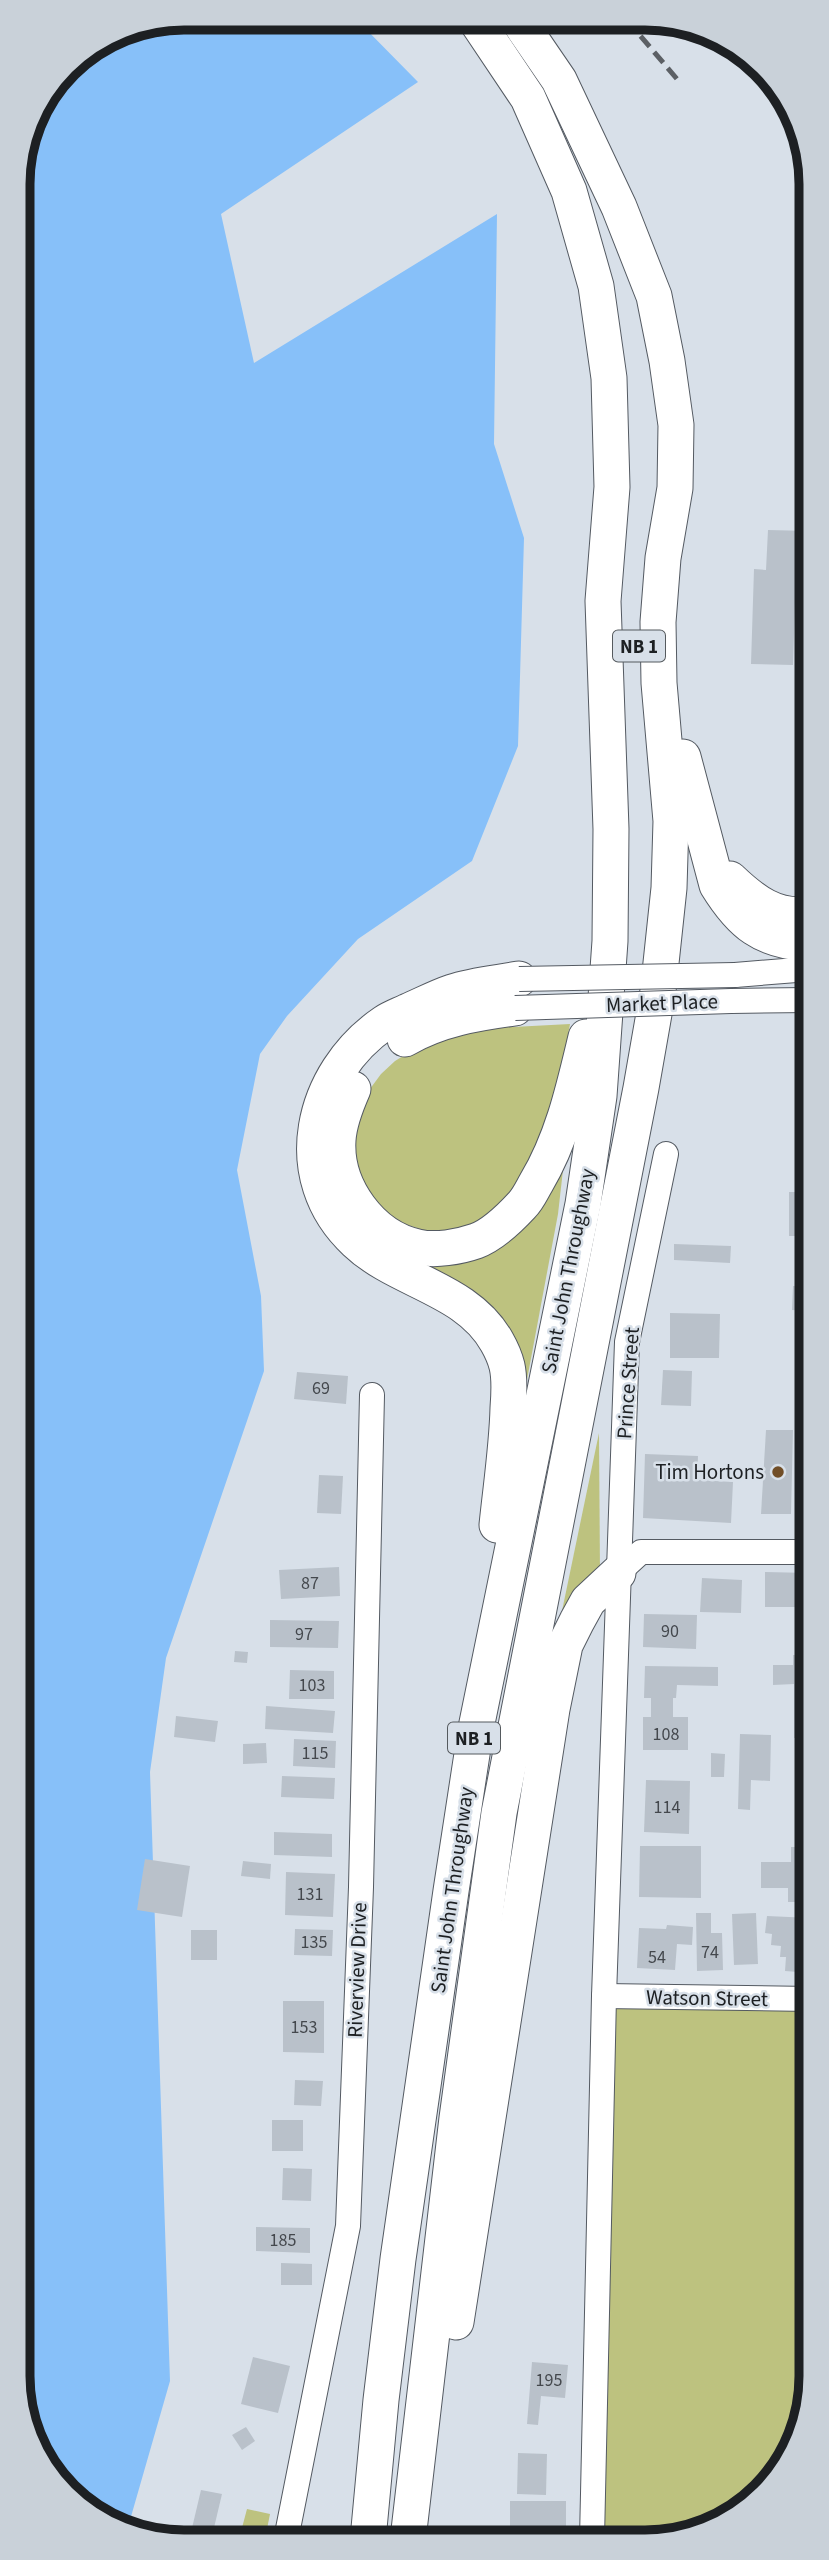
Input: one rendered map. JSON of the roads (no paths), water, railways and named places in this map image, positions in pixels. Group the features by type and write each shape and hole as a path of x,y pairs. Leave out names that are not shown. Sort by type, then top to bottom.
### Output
{"highway":[{"name":"Saint John Throughway","path":"369,2530 398,2259 476,1728 583,1204 599,1096 610,942 611,829 603,601 612,487 609,378 596,286 572,203 528,98 482,30"},
{"name":"Saint John Throughway","path":"409,2530 457,2118 499,1813 641,1088 658,991 669,888 671,821 659,683 658,622 663,558 675,488 676,425 667,361 654,296 619,207 559,80 525,30"},
{"name":"Saint John Throughway","path":"619,207 637,284 648,350 653,409 651,487 639,622 639,679 650,813 651,882 641,1088"},
{"path":"675,488 675,574 670,647 674,704 684,764 706,848 717,885 743,920 759,932 781,941 799,943"},
{"path":"706,848 727,876 764,907 782,914 799,915"},
{"path":"517,994 472,1014 415,1033 390,1047 366,1069 353,1089 338,1140 341,1170 352,1196 367,1218 387,1234 418,1247 447,1248 477,1240 500,1225 524,1203 554,1148 572,1096 610,942"},
{"path":"476,1728 507,1427 507,1366 498,1343 485,1323 441,1291 408,1276 356,1243 334,1218 322,1193 315,1164 314,1132 322,1101 335,1073 358,1044 385,1022 452,992 517,994"},
{"path":"421,2530 565,1645 588,1601 618,1573"}],"street":[{"name":"Market Place","path":"517,994 799,970"},
{"name":"Market Place","path":"517,994 731,1001 799,1000"},
{"path":"772,1001 799,1011"},
{"name":"Prince Street","path":"592,2530 604,1996 627,1342 666,1154"},
{"name":"Riverview Drive","path":"288,2530 348,2226 361,1887 372,1395"},
{"path":"618,1573 641,1552 799,1552"},
{"name":"Watson Street","path":"604,1996 799,1999"}],"water":[{"path":"174,30 367,30 418,82 221,214 254,363 497,214 494,444 524,538 518,746 472,861 358,939 287,1016 260,1054 237,1170 261,1296 264,1371 166,1658 150,1772 170,2381 130,2520 98,2504 82,2492 56,2462 38,2426 30,2386 30,174 41,125 62,90 82,68 125,41"}],"railway":[{"path":"635,30 677,79"}],"place":[{"name":"Tim Hortons","path":"778,1472"}]}
